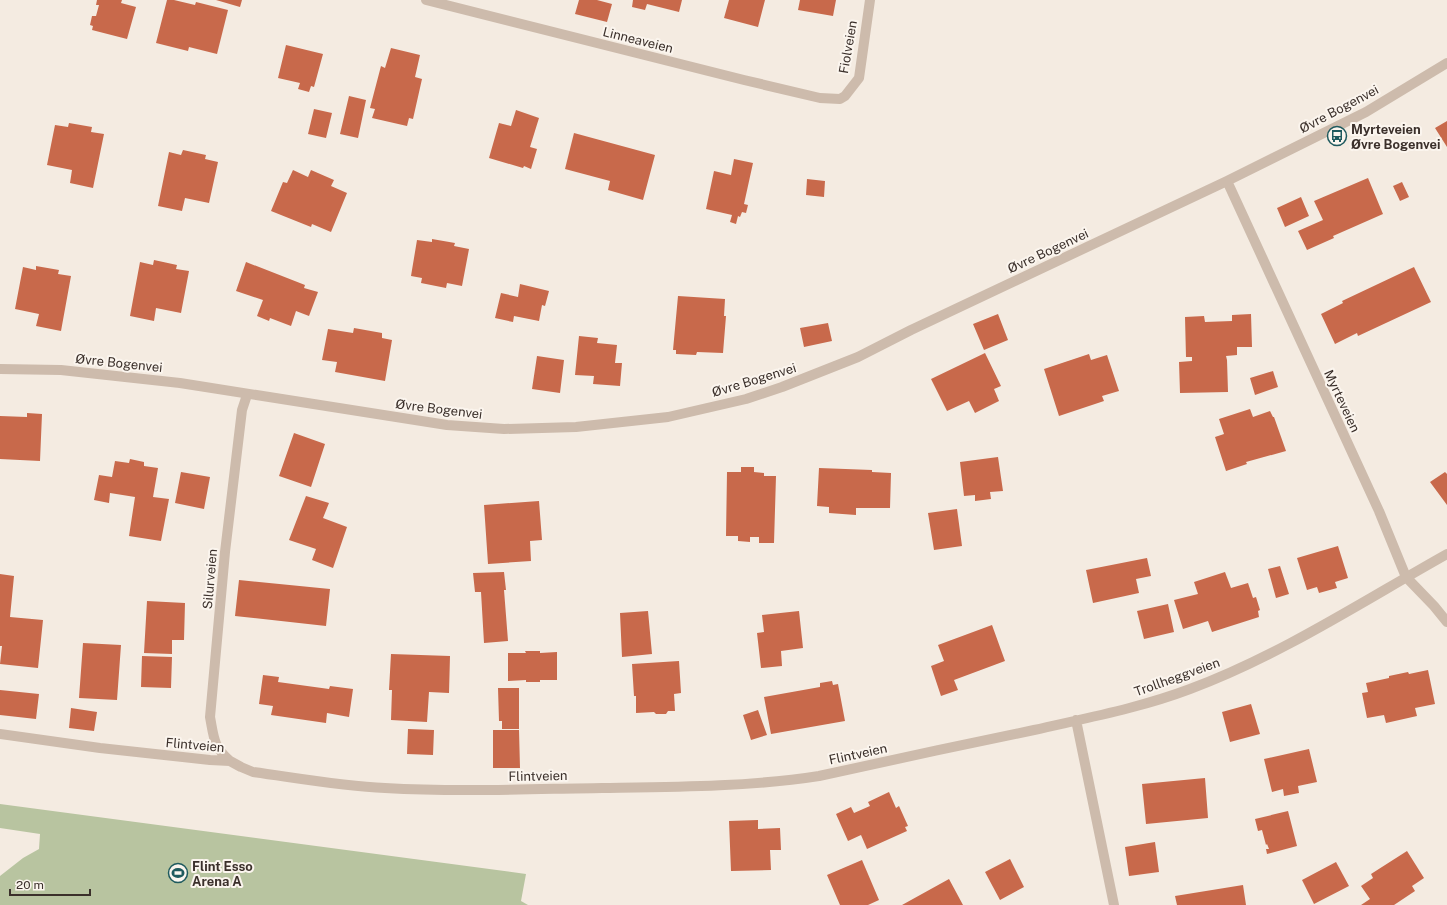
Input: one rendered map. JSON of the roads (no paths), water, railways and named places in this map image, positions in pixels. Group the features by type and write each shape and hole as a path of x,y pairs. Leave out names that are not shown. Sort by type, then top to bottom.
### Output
{"street":[{"name":"Linneaveien","path":"426,0 820,98 840,99 845,96"},
{"name":"Fiolveien","path":"845,96 859,78 870,0"},
{"name":"Øvre Bogenvei","path":"0,369 61,370 180,383 247,395 447,425 504,429 576,427 668,417 746,399 782,387 858,357 911,330 1227,181 1366,112 1447,63"},
{"name":"Myrteveien","path":"1227,181 1379,511 1406,577 1447,622"},
{"name":"Silurveien","path":"230,761 220,752 215,742 210,717 225,552 242,410 247,395"},
{"name":"Trollheggveien","path":"1076,720 1140,705 1190,689 1251,663 1306,636 1447,554"},
{"name":"Flintveien","path":"0,734 100,748 230,761 253,772 336,783 384,788 463,790 710,786 774,782 819,776 1076,720"},
{"path":"1076,720 1114,905"}],"place":[{"name":"Myrteveien Øvre Bogenvei","path":"1337,136"},
{"name":"Flint Esso Arena A","path":"178,873"}]}
